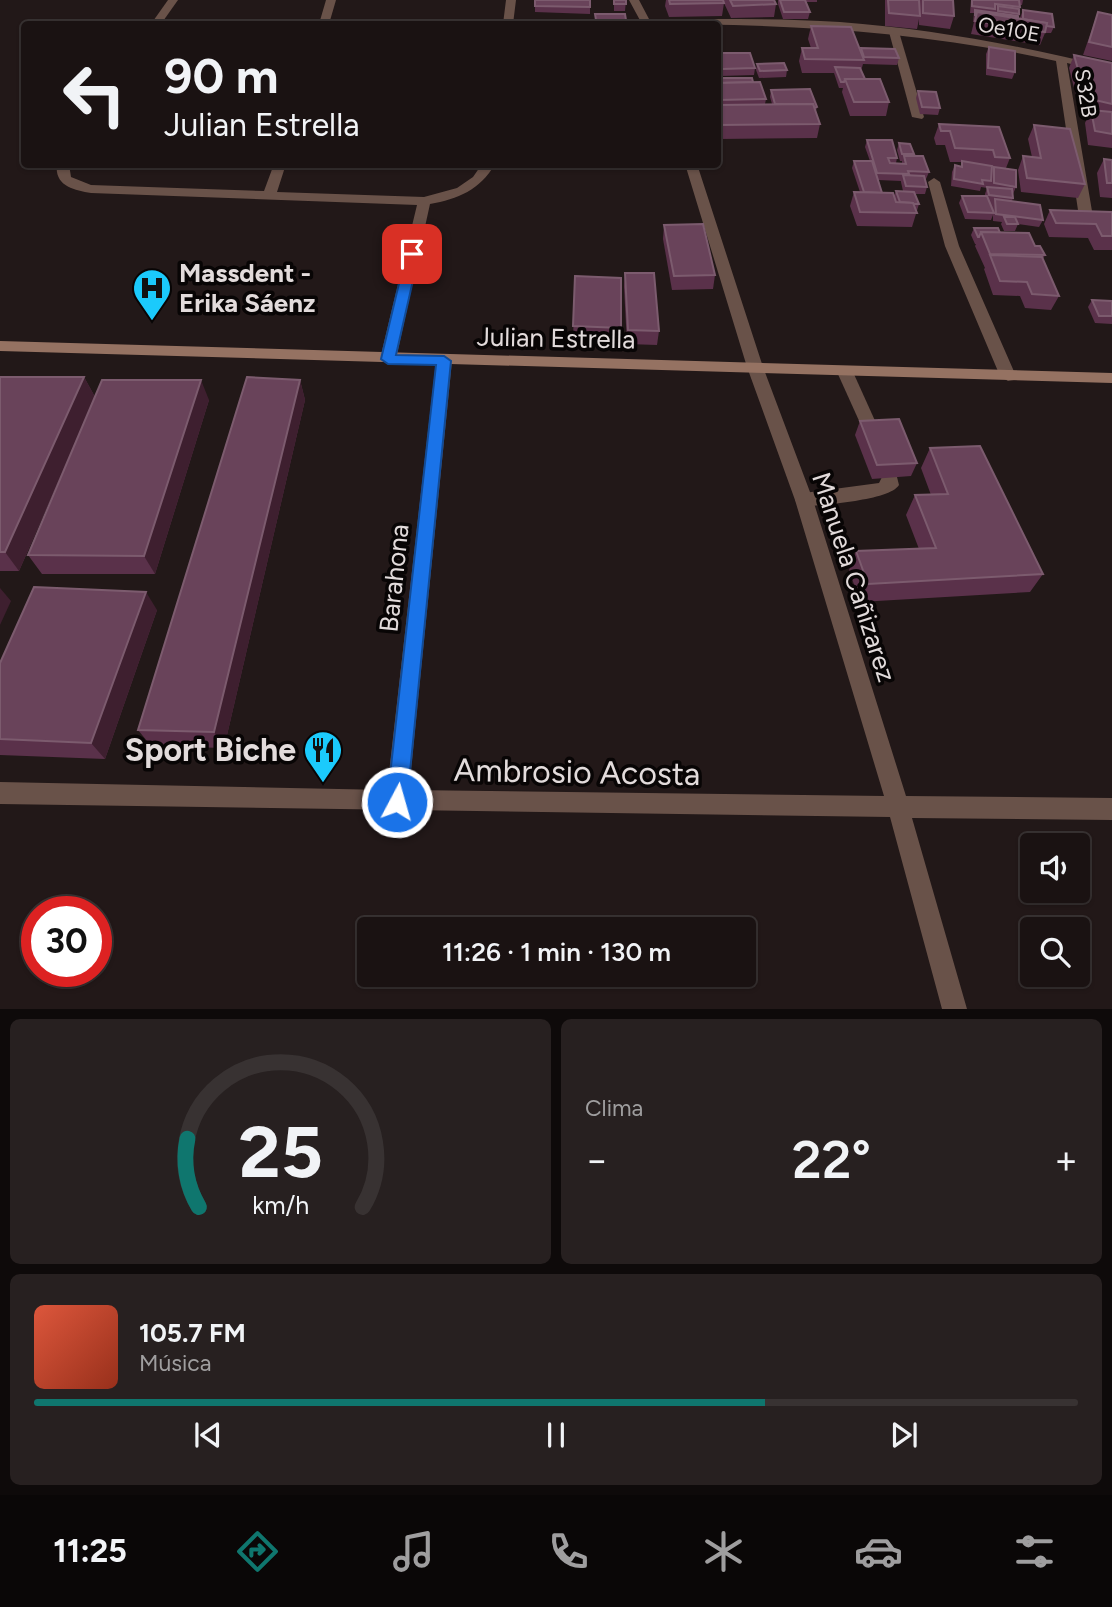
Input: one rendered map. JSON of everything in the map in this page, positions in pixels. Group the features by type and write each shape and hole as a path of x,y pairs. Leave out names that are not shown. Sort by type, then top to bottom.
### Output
{"street":[{"path":"158,21 173,0"},
{"path":"325,21 331,0"},
{"path":"508,21 512,0"},
{"path":"634,0 645,21"},
{"name":"Oe10E","path":"721,23 802,23 948,37 1061,58 1112,71"},
{"path":"894,32 918,117"},
{"name":"S32B","path":"1061,58 1086,217"},
{"path":"62,168 64,180 79,188 424,201 463,191 481,178 487,168"},
{"path":"271,194 279,168"},
{"name":"Manuela Cañizarez","path":"692,168 755,366 804,500 898,807 955,1009"},
{"path":"934,182 952,246 1008,376"},
{"path":"388,359 424,201"},
{"name":"Julian Estrella","path":"0,346 444,361 755,366 845,372 1112,378"},
{"name":"Barahona","path":"397,802 444,361"},
{"path":"845,372 873,434"},
{"path":"804,500 882,489 890,485 890,478"},
{"name":"Ambrosio Acosta","path":"0,793 397,802 1112,809"}],"building":[{"path":"535,0 590,0 590,7 535,6"},
{"path":"614,0 626,0 626,4 614,4"},
{"path":"669,0 723,0 724,3 670,4"},
{"path":"730,0 774,0 776,4 733,6"},
{"path":"780,0 805,0 810,12 784,12"},
{"path":"888,0 919,0 920,16 889,13"},
{"path":"923,0 953,0 954,16 923,13"},
{"path":"972,0 1019,0 1020,7 995,4 995,9 972,6"},
{"path":"998,6 1019,9 1019,14 998,11"},
{"path":"975,10 1018,18 977,12 975,15"},
{"path":"1023,10 1052,14 1054,27 1046,26 1047,23 1023,19"},
{"path":"977,12 1047,23 1045,32 975,21"},
{"path":"1098,12 1112,15 1112,47 1089,42"},
{"path":"595,14 625,14 626,20 596,20"},
{"path":"811,26 851,27 864,60 805,59 802,48 818,48"},
{"path":"989,47 1015,51 1015,72 988,68"},
{"path":"861,48 895,49 899,58 864,57"},
{"path":"721,53 750,53 755,68 722,69"},
{"path":"1074,55 1112,63 1112,104 1086,98"},
{"path":"784,63 787,70 760,71 757,64"},
{"path":"835,67 860,68 865,79 845,79 841,82"},
{"path":"721,78 752,78 753,82 721,83"},
{"path":"845,79 880,79 889,102 854,102"},
{"path":"760,82 766,99 721,100 721,83"},
{"path":"810,89 817,107 814,108 813,104 775,104 771,90"},
{"path":"918,91 936,92 940,108 922,107"},
{"path":"813,104 820,124 721,125 721,105"},
{"path":"1091,110 1112,112 1112,134 1095,131"},
{"path":"939,124 999,127 1010,158 995,157 993,150 955,148 950,131 941,131"},
{"path":"1034,125 1070,129 1085,184 1027,178 1023,156 1041,158"},
{"path":"867,140 892,140 897,158 888,158 890,163 906,164 904,156 923,156 929,172 877,173"},
{"path":"899,143 910,144 914,154 902,154"},
{"path":"1104,159 1112,160 1112,183 1107,183"},
{"path":"854,161 872,161 882,193 864,192"},
{"path":"962,161 992,166 991,181 982,180 983,184 954,179 955,165 962,167"},
{"path":"994,167 1016,170 1016,187 994,183"},
{"path":"903,175 924,176 927,187 906,186"},
{"path":"987,187 1012,189 1013,198 989,195"},
{"path":"896,191 914,192 919,204 900,202"},
{"path":"854,192 893,193 896,202 913,203 917,213 860,212"},
{"path":"962,196 987,196 994,213 968,212"},
{"path":"995,199 1040,205 1043,220 996,214"},
{"path":"1050,210 1112,212 1112,236 1102,236 1096,224 1056,223"},
{"path":"1004,217 1015,217 1018,224 1007,224"},
{"path":"703,224 715,275 674,276 664,225"},
{"path":"974,228 998,228 1000,233 981,232 978,237"},
{"path":"981,232 1029,233 1035,246 1040,246 1045,255 990,254"},
{"path":"990,255 1042,257 1059,296 1032,294 1027,282 1000,281"},
{"path":"625,273 654,273 659,331 628,330"},
{"path":"575,276 621,278 621,328 573,326"},
{"path":"1092,300 1112,301 1112,316 1099,316"},
{"path":"0,377 84,377 5,552 0,552"},
{"path":"247,377 300,380 214,732 138,730"},
{"path":"102,380 201,380 144,556 28,555"},
{"path":"899,419 917,463 877,465 860,421"},
{"path":"980,446 1043,574 868,584 856,551 936,548 915,495 948,494 930,448"},
{"path":"34,587 146,592 91,743 0,739 0,663"}],"place":[{"name":"Massdent - Erika Sáenz","path":"152,322"},
{"name":"Sport Biche","path":"323,784"}],"route":[{"path":"397,802 444,361 388,359 412,254"}]}
